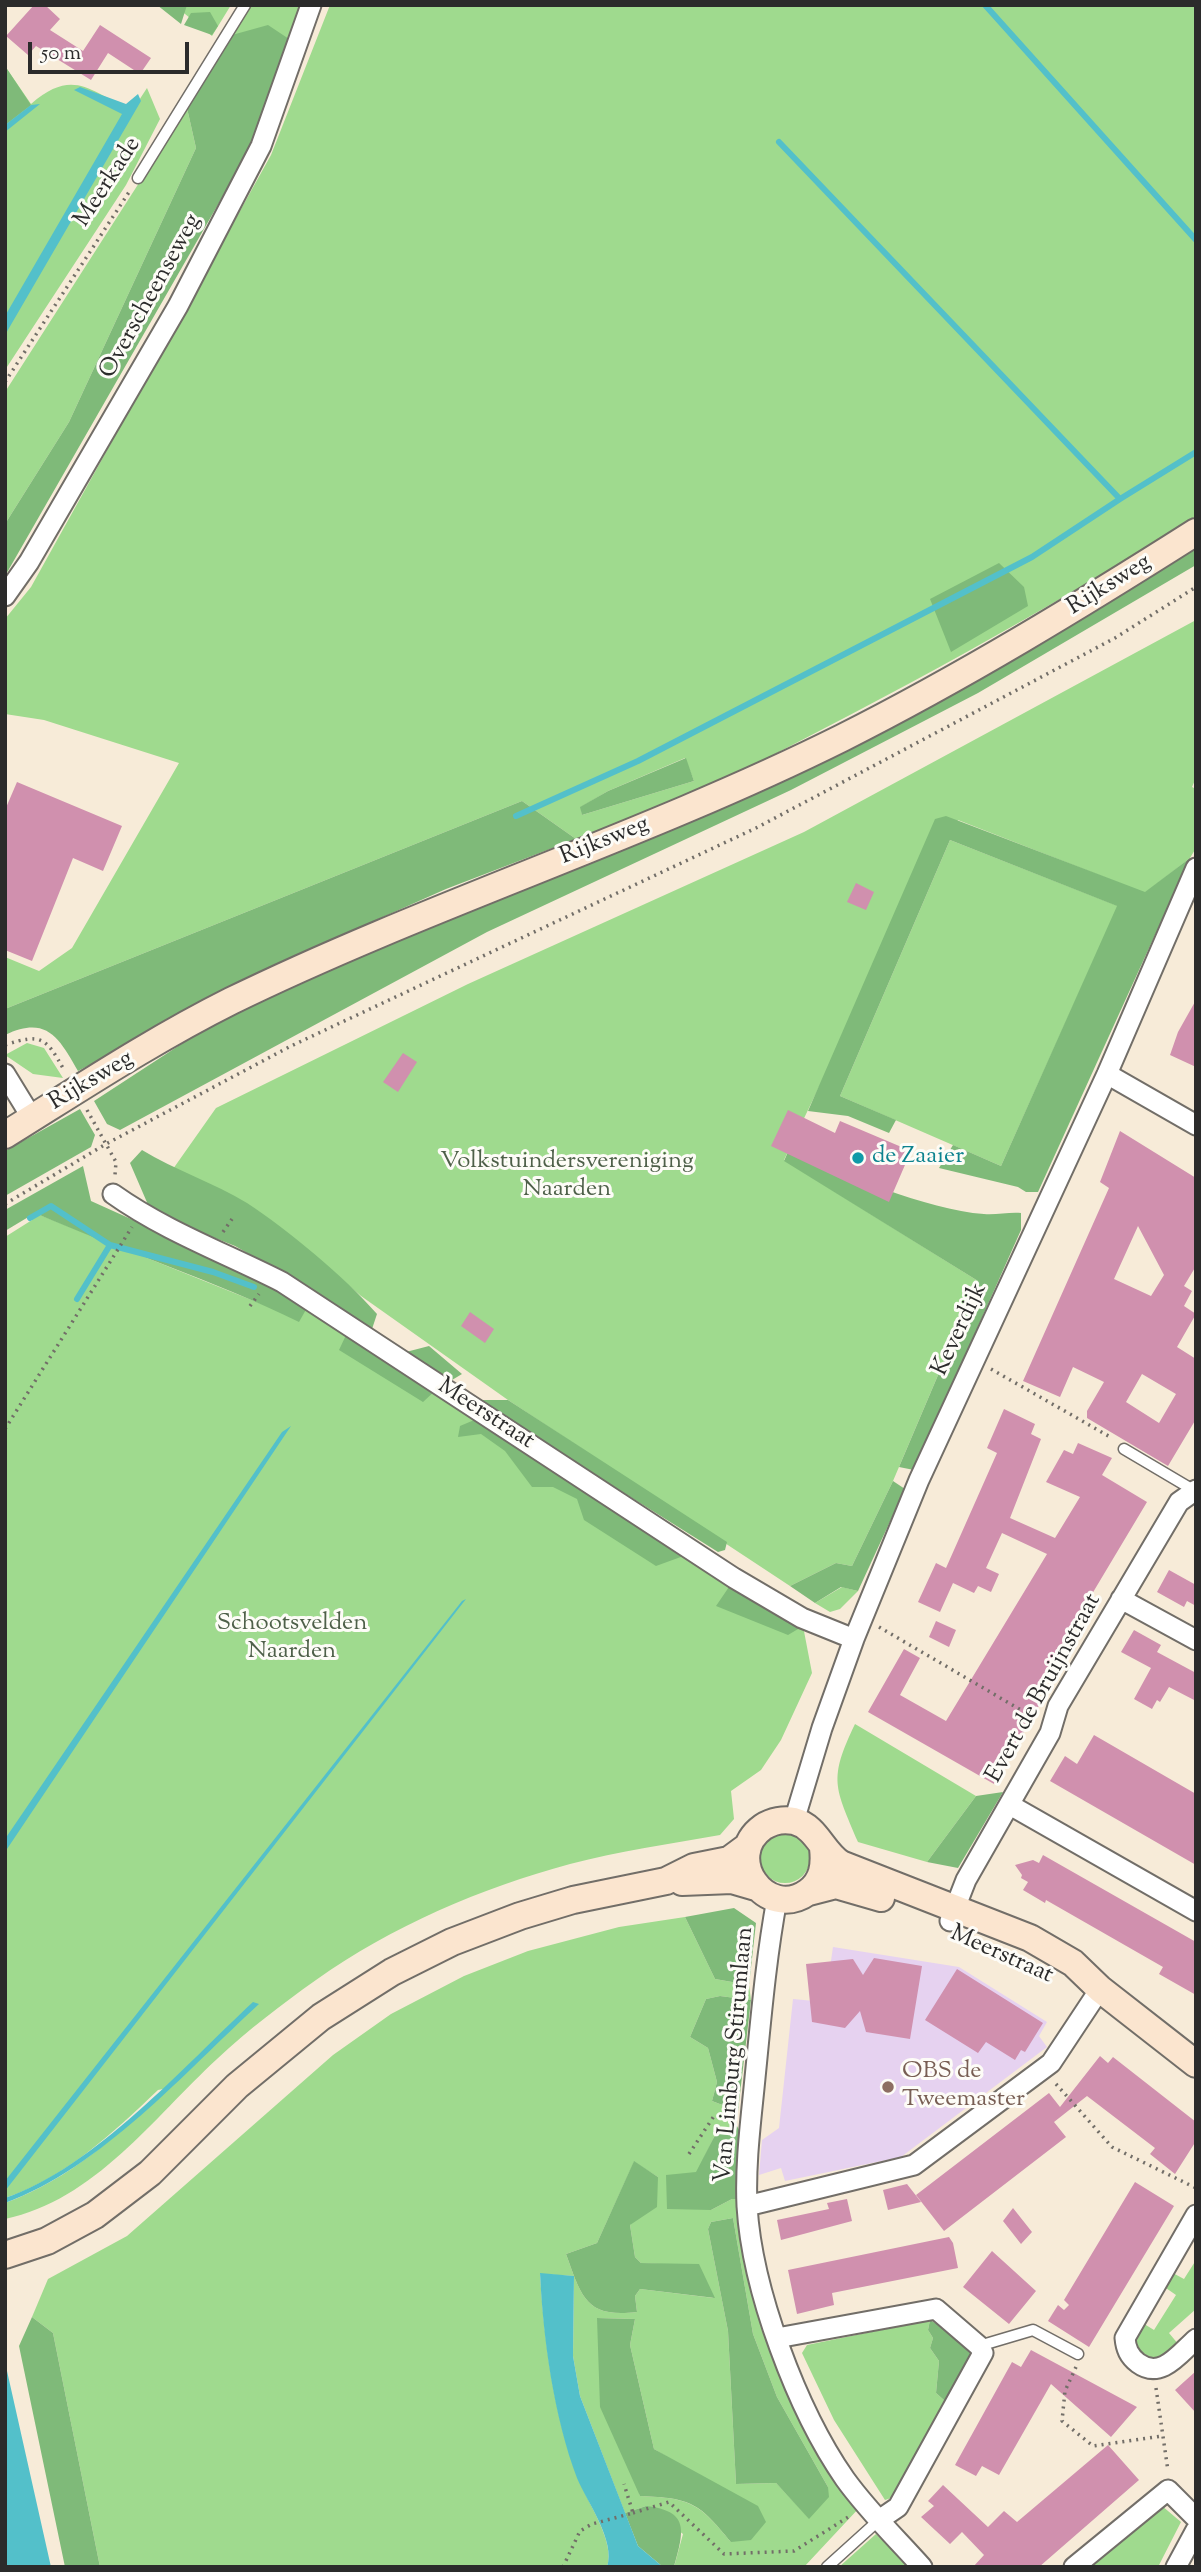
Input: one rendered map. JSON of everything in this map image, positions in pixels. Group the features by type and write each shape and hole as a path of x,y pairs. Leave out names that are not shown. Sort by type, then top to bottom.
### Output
{"street":[{"name":"Overscheenseweg","path":"5,596 29,562 191,281 261,146 311,5"},
{"name":"Rijksweg","path":"5,1135 230,1002 490,887 684,810 842,738 1087,601 1196,532"},
{"name":"Keverdijk","path":"794,1821 818,1739 854,1639 919,1480 1107,1074 1196,868"},
{"path":"5,1074 32,1118"},
{"path":"1107,1074 1196,1125"},
{"name":"Meerstraat","path":"113,1194 172,1230 230,1255 282,1282 734,1578 802,1618 854,1639"},
{"name":"Evert de Bruijnstraat","path":"953,1921 966,1880 1010,1805 1051,1727 1058,1706 1179,1502 1195,1491"},
{"path":"1121,1600 1196,1640"},
{"path":"1010,1805 1196,1912"},
{"path":"5,2255 47,2241 95,2216 150,2173 247,2077 321,2017 392,1972 452,1942 520,1916 573,1900 666,1881 694,1867 729,1860 748,1846 755,1834 766,1825 779,1820 794,1821 807,1826 817,1836 823,1848 822,1872 808,1892 799,1897 767,1893 732,1880 698,1883 666,1881"},
{"path":"748,1846 746,1863 767,1893"},
{"name":"Meerstraat","path":"823,1848 832,1858 852,1870 953,1921 1023,1950 1100,1989 1196,2064"},
{"name":"Meerstraat","path":"808,1892 823,1886 844,1886 953,1921"},
{"name":"Van Limburg Stirumlaan","path":"767,1893 765,1972 751,2121 747,2206 760,2278 777,2338 810,2416 843,2476 872,2513 922,2567"},
{"path":"747,2206 914,2165 1051,2063 1100,1989"},
{"path":"1196,2214 1125,2338 1126,2348 1133,2360 1153,2370 1171,2362 1196,2339"},
{"path":"777,2338 936,2309 979,2346 983,2353 898,2507 872,2513"},
{"path":"1074,2567 1168,2490 1196,2518"},
{"path":"1176,2567 1196,2530"}],"lane":[{"name":"Meerkade","path":"138,178 245,5"},
{"path":"1124,1449 1195,1491"},
{"path":"979,2346 1033,2330 1078,2354"},
{"path":"827,2567 872,2513"}],"path":[{"name":"Meerkade","path":"5,382 138,178"},
{"path":"5,1204 106,1144 291,1046 756,828 1115,638 1196,587"},
{"path":"5,1429 121,1240"},
{"path":"974,1360 1110,1437 1124,1449"},
{"path":"863,1617 1051,1727"},
{"name":"Meerstraat","path":"953,1921 982,1952 1036,1968"},
{"path":"1043,2069 1112,2147 1196,2188"},
{"path":"689,2154 714,2116 751,2121"},
{"path":"1078,2354 1065,2391 1062,2421 1093,2446 1162,2436"},
{"path":"1153,2370 1169,2481 1168,2490"},
{"path":"624,2484 631,2513"},
{"path":"563,2567 580,2531 592,2524 668,2502 724,2554 746,2556 794,2551 872,2513"}],"shaded area":[{"name":"OBS de Tweemaster","path":"833,1947 959,1967 1047,2022 1039,2036 1047,2047 901,2157 785,2181 781,2168 759,2175 762,2140 779,2128 793,1999 825,2002"}],"green space":[{"path":"157,5 187,5 181,24"},
{"path":"174,5 231,5 212,36"},
{"path":"250,5 303,5 292,41 232,35"},
{"path":"330,5 1196,5 1196,516 1083,586 968,652 696,793 576,839 522,801 5,1009 5,957 39,971 72,948 179,763 44,720 5,714 5,619 31,587 271,155","holes":["685,758 694,781 582,815 581,807 608,791"]},
{"path":"210,12 218,26 212,35 184,25 191,13"},
{"path":"268,25 292,41 255,140 5,576 5,524 69,422 196,148 187,108 232,35"},
{"path":"5,66 31,104 58,87 70,85 92,90 132,111 147,88 160,119 126,185 5,370"},
{"path":"5,66 31,105 5,125"},
{"path":"187,108 196,148 69,422 5,524 5,392"},
{"path":"1196,546 1196,565 978,693 791,790 487,932 120,1130 107,1124 94,1101 245,1006 488,902"},
{"path":"999,563 1024,587 1028,606 951,652 930,599"},
{"name":"Volkstuindersvereniging Naarden","path":"1196,620 1196,778 1192,787 1196,789 1196,848 1190,858 1145,893 958,820 784,1160 978,1281 893,1481 852,1566 836,1563 790,1586 508,1400 361,1296 312,1254 173,1169 216,1108 468,984 804,832"},
{"path":"686,758 694,781 582,815 580,807 608,791"},
{"path":"522,801 576,839 446,889 304,952 78,1071 58,1040 42,1029 19,1029 5,1035 5,1009"},
{"path":"946,816 1145,892 1190,858 1038,1192 1026,1192 1018,1187 939,1168 953,1145 1001,1166 1117,906 950,840 840,1096 896,1120 889,1133 848,1116 808,1111 935,819"},
{"path":"950,840 1118,906 1001,1166 840,1096"},
{"path":"27,1043 44,1048 63,1078 33,1074 5,1055"},
{"path":"80,1109 95,1135 91,1147 5,1196 5,1151"},
{"path":"142,1150 247,1203 298,1240 377,1314 371,1332 297,1281 235,1246 172,1221 149,1207 130,1163"},
{"path":"788,1152 937,1206 984,1214 1021,1213 1021,1230 914,1470 899,1467 978,1281 784,1161"},
{"path":"83,1166 91,1201 246,1271 308,1306 299,1322 35,1213 5,1231 5,1210"},
{"name":"Schootsvelden Naarden","path":"35,1213 264,1305 274,1285 803,1626 812,1673 781,1740 761,1770 731,1791 734,1819 720,1835 607,1855 537,1874 471,1897 375,1942 316,1980 253,2028 95,2176 37,2209 5,2219 5,2203 72,2169 112,2139 168,2088 158,2090 106,2138 68,2166 48,2179 5,2198 5,1237 32,1220 27,1217"},
{"path":"347,1333 406,1352 429,1346 462,1374 437,1389 423,1402 339,1350"},
{"path":"476,1400 508,1400 727,1542 725,1550 718,1552"},
{"path":"479,1418 689,1554 656,1566 584,1520 577,1499 553,1487 532,1487 505,1451 481,1434 458,1437 460,1426"},
{"path":"893,1481 905,1489 858,1591 841,1587 815,1603 790,1586 836,1563 852,1566"},
{"path":"731,1584 803,1626 788,1635 716,1606"},
{"path":"842,1587 858,1591 840,1609 830,1612 815,1603"},
{"path":"855,1724 976,1796 927,1862 858,1842 844,1808 838,1783 841,1758"},
{"path":"1003,1792 958,1868 927,1862 976,1796"},
{"path":"775,1834 795,1834 809,1848 809,1868 795,1882 775,1882 761,1868 761,1848"},
{"path":"734,1908 756,1923 749,1985 715,1979 685,1917"},
{"path":"685,1917 715,1979 749,1985 751,2000 720,1996 706,1999 690,2037 708,2048 717,2082 712,2101 738,2111 736,2124 714,2137 697,2172 711,2210 732,2199 743,2199 756,2291 860,2507 804,2567 674,2567 683,2534 646,2506 625,2513 580,2396 573,2356 574,2276 540,2274 547,2351 556,2404 578,2478 608,2546 607,2567 100,2567 53,2333 32,2317 48,2279 127,2236 333,2055 391,2014 464,1976 528,1951 619,1927","holes":["634,2162 658,2177 630,2225 635,2257 641,2263 661,2264 714,2298 640,2289 635,2296 637,2312 620,2313 596,2308 582,2293 566,2254 597,2243","733,2218 753,2334 777,2397 828,2487 809,2518 776,2483 736,2484 728,2331 708,2229 711,2222","598,2318 635,2319 630,2345 654,2449 694,2473 731,2542 693,2505 683,2501 640,2496"]},
{"path":"720,1996 751,2000 738,2111 712,2101 717,2082 708,2048 690,2037 706,1999"},
{"path":"736,2124 741,2134 743,2199 732,2199 711,2210 667,2209 666,2175 696,2172 714,2137"},
{"path":"634,2161 658,2177 657,2207 630,2225 635,2257 641,2263 699,2264 715,2298 640,2289 635,2296 637,2312 620,2313 596,2308 582,2293 566,2254 597,2243"},
{"path":"733,2218 753,2334 777,2397 828,2487 829,2497 809,2519 776,2483 736,2484 728,2331 708,2229 711,2222"},
{"path":"1196,2260 1196,2309 1169,2333 1179,2345 1163,2359 1148,2356 1136,2345 1141,2322 1154,2330 1176,2295 1163,2286 1171,2272 1184,2279"},
{"path":"32,2317 53,2333 100,2567 65,2567 19,2346"},
{"path":"597,2318 635,2319 630,2345 654,2449 758,2506 766,2522 751,2540 731,2542 702,2511 683,2501 640,2496 600,2407"},
{"path":"930,2320 928,2330 933,2338 930,2348 939,2361 936,2393 945,2401 891,2498 885,2500 834,2420 802,2353 807,2345"},
{"path":"930,2320 971,2344 972,2351 945,2401 936,2393 939,2361 930,2348 933,2338 928,2330"},
{"path":"1155,2500 1181,2522 1158,2567 1080,2567"},
{"path":"646,2506 660,2509 677,2518 681,2533 674,2567 663,2567 638,2546 625,2513"},
{"path":"876,2534 909,2567 839,2567"}],"water":[{"path":"80,87 126,104 138,94 141,101 5,335 5,316 122,114 74,90"},
{"path":"40,104 5,132 5,125 31,105"},
{"path":"291,1426 5,1852 5,1839 282,1432"},
{"path":"466,1599 5,2191 5,2181"},
{"path":"253,2002 259,2004 171,2088 108,2143 75,2167 5,2203 5,2198 38,2184 72,2164 104,2140 168,2084"},
{"path":"540,2273 574,2276 573,2356 580,2396 638,2546 663,2567 607,2567 608,2546 577,2478 556,2404 547,2351"},
{"path":"5,2362 51,2567 5,2567"}],"building":[{"path":"34,5 45,5 60,19 50,30 83,51 100,25 151,58 140,74 108,53 91,80 36,46 28,55 6,36"},
{"path":"17,782 122,826 103,871 73,858 32,961 5,950 5,810"},
{"path":"856,883 874,892 866,910 847,902"},
{"path":"1196,1000 1196,1067 1170,1055 1178,1032"},
{"path":"403,1053 417,1062 398,1092 383,1082"},
{"name":"de Zaaier","path":"788,1110 835,1133 840,1121 911,1151 889,1202 771,1146"},
{"path":"1120,1131 1196,1178 1196,1266 1184,1286 1192,1291 1184,1306 1196,1314 1177,1347 1196,1359 1196,1419 1168,1466 1087,1418 1087,1411 1104,1382 1073,1367 1060,1397 1023,1381 1109,1188 1100,1182","holes":["1138,1226 1164,1275 1151,1296 1114,1279","1142,1374 1176,1394 1159,1423 1126,1402"]},
{"path":"470,1312 494,1329 485,1343 461,1326"},
{"path":"1004,1409 1035,1424 1031,1434 1041,1439 1010,1518 1055,1538 1080,1497 1046,1482 1064,1450 1073,1454 1078,1443 1112,1458 1102,1475 1147,1502 1031,1696 1041,1702 994,1784 868,1712 904,1649 920,1658 900,1695 946,1721 1047,1554 1002,1533 986,1568 999,1574 991,1592 978,1586 974,1593 953,1583 940,1612 918,1602 936,1563 946,1568 997,1453 987,1448"},
{"path":"1169,1570 1196,1585 1196,1606 1187,1601 1184,1607 1157,1592"},
{"path":"936,1621 956,1630 949,1647 929,1637"},
{"path":"1134,1630 1161,1645 1157,1652 1196,1673 1196,1701 1169,1687 1152,1709 1134,1699 1151,1668 1121,1652"},
{"path":"1094,1735 1196,1794 1196,1865 1050,1781 1065,1756 1077,1764"},
{"path":"1043,1855 1196,1942 1196,1995 1159,1974 1163,1967 1046,1900 1045,1903 1023,1890 1028,1882 1021,1878 1022,1875 1015,1865 1033,1860 1039,1863"},
{"path":"874,1958 922,1966 910,2039 866,2032 860,2011 845,2028 812,2022 806,1964 853,1959 863,1975"},
{"path":"957,1969 1043,2023 1025,2052 1021,2050 1015,2060 986,2042 978,2053 925,2020"},
{"path":"1100,2056 1108,2063 1113,2057 1196,2122 1196,2141 1175,2174 1150,2154 1155,2148 1087,2096 1054,2122 1066,2137 944,2231 916,2195 1049,2093 1060,2107"},
{"path":"1135,2182 1174,2206 1089,2347 1048,2321 1058,2305 1064,2310 1069,2305 1064,2300"},
{"path":"907,2184 921,2202 888,2210 883,2190"},
{"path":"847,2199 852,2221 781,2240 777,2220 829,2209 827,2203"},
{"path":"1013,2208 1032,2232 1021,2244 1003,2221"},
{"path":"949,2237 953,2243 958,2268 832,2293 834,2305 797,2314 788,2270"},
{"path":"992,2251 1036,2291 1009,2324 963,2287"},
{"path":"1031,2350 1137,2407 1111,2437 1051,2384 999,2475 982,2466 976,2476 955,2465 1012,2362 1021,2367"},
{"path":"1196,2371 1196,2413 1175,2390"},
{"path":"1108,2445 1139,2480 1039,2567 973,2567 984,2555 962,2532 950,2544 921,2517 934,2506 928,2501 943,2485 988,2527 1004,2511 1017,2522"}],"waterway":[{"path":"985,5 1196,240"},
{"path":"516,816 638,761 1032,557 1120,499 779,142"},
{"path":"1120,499 1196,452"},
{"path":"30,1218 51,1206 110,1245 213,1272 254,1287"},
{"path":"77,1299 110,1245"}],"place":[{"name":"de Zaaier","path":"858,1158"},
{"name":"OBS de Tweemaster","path":"888,2087"}]}
